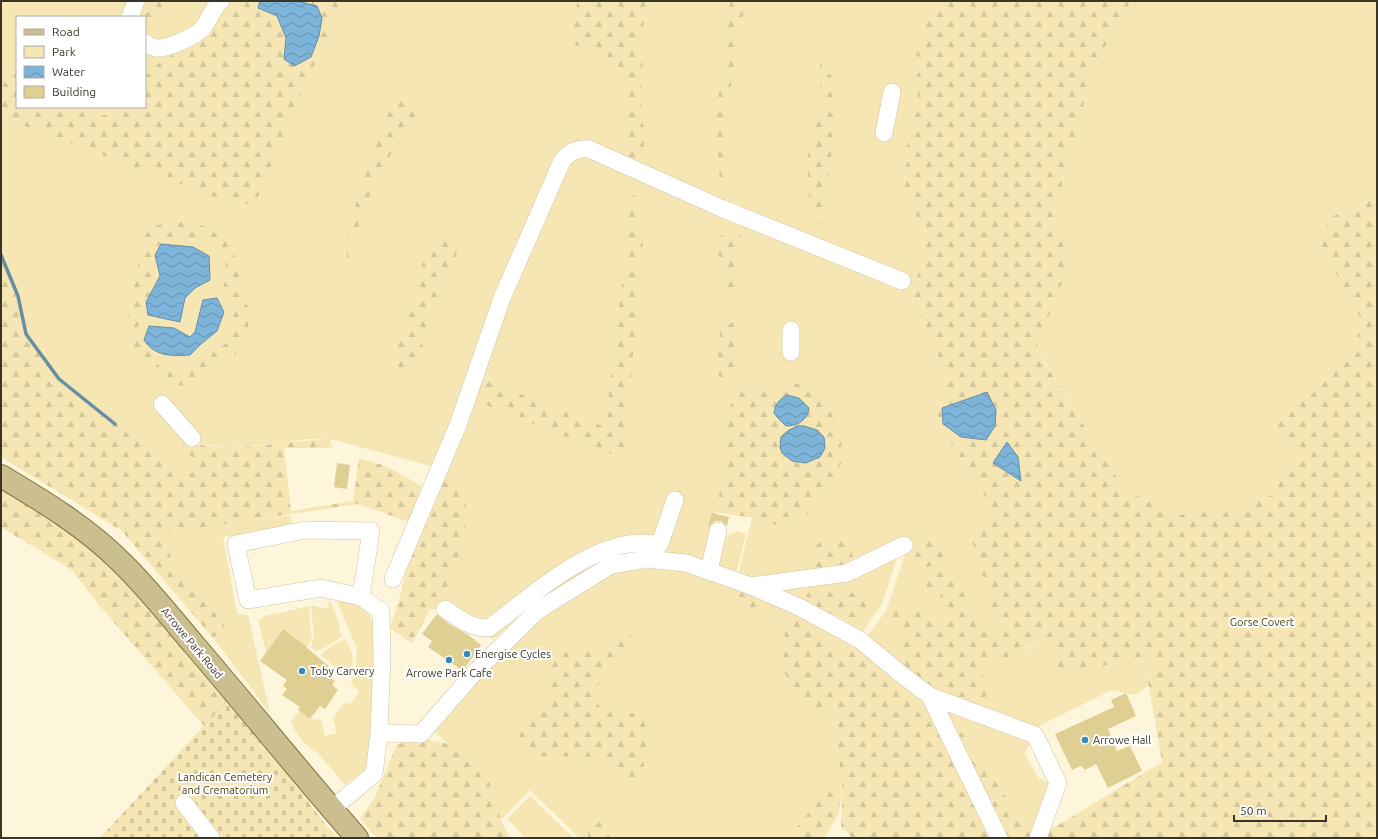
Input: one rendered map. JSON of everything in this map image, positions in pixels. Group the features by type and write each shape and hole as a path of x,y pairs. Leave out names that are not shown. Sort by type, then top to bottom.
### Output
{"main road":[{"name":"Arrowe Park Road","path":"1,476 49,506 96,540 121,562 205,658 357,838"}],"lane":[{"path":"130,16 136,1"},
{"path":"146,44 157,48 167,46 193,36 206,25 212,12 221,1"},
{"path":"884,133 892,92"},
{"path":"393,579 458,425 502,298 562,161 568,154 581,149 589,149 721,208 902,281"},
{"path":"790,352 791,330"},
{"path":"162,404 192,438"},
{"path":"445,609 470,625 480,629 489,628 538,590 575,565 591,557 623,545 660,544 675,500"},
{"path":"332,809 374,774 379,733 382,657 381,611 361,597 321,588 248,600 236,544 305,530 371,531 361,597"},
{"path":"708,571 718,531"},
{"path":"751,586 847,572 904,545"},
{"path":"379,733 421,734 474,673 538,611 611,565 647,560 686,563 751,586 799,607 860,640 930,696 1035,735 1058,783 1038,838"},
{"path":"930,696 999,838"},
{"path":"184,803 211,838"}],"green space":[{"path":"1,1 934,1 930,14 923,60 916,78 918,99 908,132 905,190 918,219 924,250 912,298 940,360 945,376 945,393 937,415 944,432 994,510 970,535 993,609 1021,653 1035,643 1061,634 1051,660 1090,668 1128,661 1154,663 1148,680 1149,686 1134,695 1112,690 1035,728 1003,719 905,669 866,637 886,611 908,545 936,533 854,566 756,582 738,575 752,518 756,518 757,527 840,430 838,416 832,402 773,387 762,391 745,388 722,447 722,483 704,563 651,552 532,607 493,639 465,626 439,609 463,545 446,470 330,439 306,439 283,443 231,447 182,443 199,467 185,478 142,434 115,424 59,379 26,334 18,296 1,255"},
{"path":"140,1 169,1 166,9 151,25 146,25 146,16 139,16"},
{"path":"231,1 260,1 258,8 277,16 286,38 284,59 317,6 297,1 335,1 342,5 302,92 255,204 234,204 1,117 3,84 16,73 16,108 85,108 94,116 112,115 118,108 146,108 146,76 162,60 200,42"},
{"path":"578,1 656,1 645,20 636,46 643,62 641,95 642,120 646,139 640,155 628,163 628,145 623,123 629,98 627,74 602,51 574,45 571,28"},
{"path":"731,1 749,1 734,39 733,71 726,115 726,187 720,182 717,143 712,121 720,90 725,55 724,22"},
{"name":"Gorse Covert","path":"934,1 1131,1 1094,66 1054,214 1069,265 1036,349 1124,489 1176,515 1238,509 1272,495 1297,456 1272,428 1352,356 1362,321 1319,242 1331,217 1377,197 1377,838 1037,838 1162,762 1148,681 1154,663 1128,661 1074,671 1058,668 1051,660 1060,634 1026,647 1021,653 979,666 987,688 984,712 952,699 905,669 901,633 891,626 893,613 905,607 924,607 930,619 940,621 944,617 940,604 941,592 930,589 921,582 924,572 937,569 941,573 959,575 969,594 970,615 994,630 1005,628 993,609 970,535 994,510 944,432 937,414 945,393 945,376 940,360 912,298 924,250 918,219 905,190 908,132 918,99 916,78 923,60 915,54"},
{"path":"1131,1 1377,1 1377,197 1331,217 1319,242 1362,321 1352,356 1272,428 1297,456 1272,495 1238,509 1176,515 1124,489 1036,348 1069,265 1054,214 1094,66"},
{"path":"820,62 832,77 838,103 839,122 832,137 833,143 822,220 815,226 810,217 807,158 815,134 812,119 821,107"},
{"path":"404,93 416,109 411,129 392,152 370,195 356,233 348,269 346,245 356,203 388,107"},
{"path":"633,195 640,200 637,223 644,230 624,456 611,454 480,403 484,380 605,427 627,239 623,219"},
{"path":"173,221 204,226 224,239 236,257 240,272 234,290 248,306 248,334 235,355 216,359 205,375 190,386 166,385 151,377 132,344 128,315 138,268 140,242 154,226","holes":["173,238 194,239 214,247 225,258 226,273 223,291 234,311 233,336 223,346 211,346 185,373 160,368 138,325 153,289 154,248"]},
{"path":"730,226 741,237 738,291 728,290 716,246 724,230"},
{"path":"445,240 458,246 455,261 439,293 422,341 424,356 418,366 404,372 392,360 420,279 424,255"},
{"path":"1,255 18,296 26,334 59,379 115,423 142,434 185,478 199,467 181,443 219,447 243,447 330,439 332,448 284,448 291,511 353,501 359,458 386,466 413,481 427,491 409,522 358,504 170,532 164,541 172,559 225,626 213,638 122,531 1,457"},
{"path":"737,312 738,375 730,379 719,378 717,343 720,336 720,326 727,327 732,322 732,315"},
{"path":"808,382 832,402 838,416 843,460 826,493 801,521 757,527 755,518 715,512 722,483 722,447 734,393 745,388 762,391 773,387"},
{"path":"446,470 463,486 467,513 463,545 439,609 430,610 412,643 390,628 402,590 407,559"},
{"path":"1,488 73,534 124,581 267,748 329,829 338,838 296,838 204,726 98,604 72,570 1,527"},
{"path":"291,515 292,527 223,537 237,614 248,615 270,713 213,638 224,625 172,559 164,541 170,532 224,523"},
{"path":"737,531 746,534 736,574 717,568 721,547 725,544 726,537"},
{"path":"934,535 942,538 944,551 936,566 921,567 912,563 908,545"},
{"path":"833,537 843,543 852,552 854,566 819,573 814,563 813,549 821,541"},
{"path":"900,549 882,604 862,633 839,617 766,586"},
{"path":"677,567 819,620 899,678 1032,740 1025,753 1038,778 1051,784 1034,838 963,734 850,648 827,646 832,713 842,783 838,815 824,838 579,838 530,790 501,820 488,778 435,732 476,683 538,616 613,571"},
{"path":"812,587 838,589 864,597 867,610 863,618 847,618 825,611 803,601"},
{"path":"733,588 774,606 745,616"},
{"path":"330,598 339,624 341,637 316,651 311,647 313,642 312,605 327,609"},
{"path":"336,599 359,605 371,613 370,617 375,631 370,764 345,785 318,753 309,748 302,740 291,722 299,711 310,719 321,720 325,736 337,733 333,718 344,703 351,704 359,691 351,684 356,665 357,649"},
{"path":"310,606 309,615 312,639 307,647 283,629 266,652 258,621 265,616"},
{"path":"794,614 810,622 827,645 850,648 963,734 1034,838 852,838 841,826 842,791 838,815 824,838 788,838 826,792 842,787 832,713 814,708 796,694 782,667 785,632"},
{"path":"626,634 633,637 631,646 593,690 592,696 602,710 638,714 645,722 646,745 643,772 635,781 606,757 541,756 518,749 513,739 524,719 544,701 552,680 553,650 580,654 603,646"},
{"path":"345,639 353,658 352,666 347,677 321,655 332,646"},
{"name":"Landican Cemetery and Crematorium","path":"227,701 267,748 329,829 338,838 100,838"},
{"path":"424,739 449,744 488,778 501,820 510,838 377,838 360,819 374,799 397,744"},
{"path":"530,796 574,838 526,838 507,819"},
{"path":"588,819 602,823 610,838 588,838"}],"water":[{"path":"260,1 297,1 317,6 322,18 319,36 311,57 294,66 284,59 286,38 277,16 258,8"},
{"path":"161,244 193,247 209,256 210,280 195,288 185,298 180,322 148,315 146,302 160,276 155,255"},
{"path":"217,298 224,312 217,331 190,355 164,354 153,350 144,340 149,326 174,328 190,337 195,332 203,300"},
{"path":"987,392 996,410 995,426 986,440 961,437 943,424 942,408"},
{"path":"787,395 799,398 809,408 807,416 801,422 786,426 774,413 778,402"},
{"path":"798,426 804,426 817,430 824,437 825,448 820,457 806,463 792,461 782,453 780,447 781,437 789,430"},
{"path":"1007,442 1018,457 1021,481 993,463"}],"building":[{"path":"337,463 350,465 347,489 334,487"},
{"path":"712,513 729,517 727,526 721,521 715,521 708,527"},
{"path":"437,614 449,624 467,634 481,645 463,671 428,647 432,641 422,634"},
{"name":"Toby Carvery","path":"283,629 331,668 327,675 335,681 332,685 338,690 325,709 320,706 310,719 298,710 300,707 282,695 287,689 283,686 287,680 260,661"},
{"name":"Arrowe Hall","path":"1126,693 1136,716 1108,729 1117,751 1130,746 1142,771 1108,788 1096,764 1085,770 1081,766 1072,770 1055,734 1114,707 1111,700"}],"waterway":[{"path":"1,255 18,296 26,334 59,379 115,424"}],"place":[{"name":"Energise Cycles","path":"467,654"},
{"name":"Arrowe Park Cafe","path":"449,660"},
{"name":"Toby Carvery","path":"302,671"},
{"name":"Arrowe Hall","path":"1085,740"}]}
